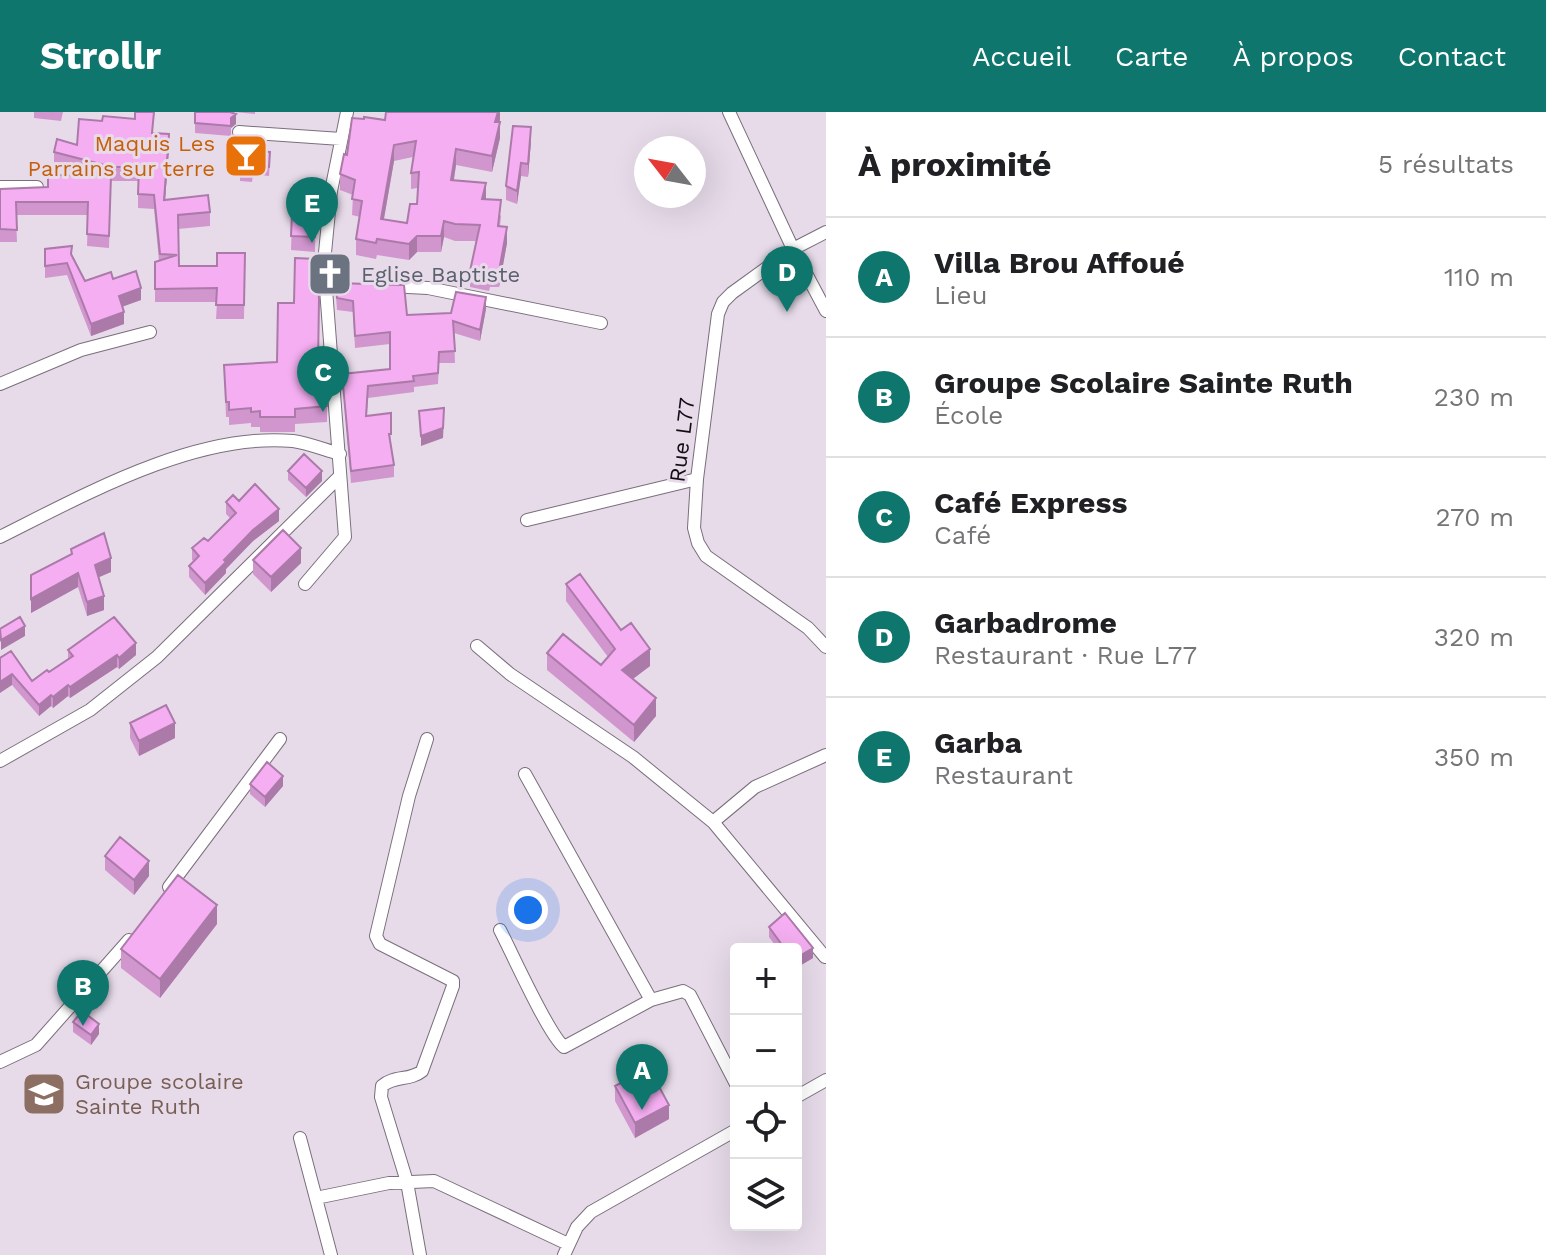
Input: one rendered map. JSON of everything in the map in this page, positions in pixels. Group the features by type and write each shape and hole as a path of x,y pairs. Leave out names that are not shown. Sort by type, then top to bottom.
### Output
{"street":[{"path":"305,584 345,537 339,477 331,285 324,263 331,191 347,112"},
{"path":"729,112 793,249 826,311"},
{"path":"239,132 341,139"},
{"path":"0,187 37,187"},
{"name":"Rue L77","path":"826,232 793,249 723,302 718,314 697,479 694,528 706,556 808,628 826,647"},
{"path":"371,287 428,288 601,323"},
{"path":"0,384 81,350 150,332"},
{"path":"0,537 144,469 216,448 257,441 295,441 340,454"},
{"path":"0,761 90,710 157,657 339,477"},
{"path":"527,520 697,479"},
{"path":"477,646 510,674 633,757 713,822 825,957"},
{"path":"160,900 280,739"},
{"path":"420,1255 407,1182 381,1097 382,1086 390,1079 412,1076 422,1071 453,981 380,944 376,936 406,810 427,739"},
{"path":"713,822 755,787 826,755"},
{"path":"525,774 651,1000"},
{"path":"500,930 549,1025 564,1047 651,1000 683,991 690,995 730,1072"},
{"path":"0,1062 36,1045 134,934"},
{"path":"802,1094 826,1080"},
{"path":"316,1198 389,1183 440,1182 566,1250 577,1227 591,1212 730,1133"},
{"path":"300,1138 331,1255"}],"building":[{"path":"135,112 154,112 152,133 169,134 164,200 208,195 210,212 178,215 179,266 217,266 217,253 245,253 244,305 216,305 217,288 155,289 155,262 177,255 160,254 154,195 138,194 139,167 112,167 54,152 57,139 77,145 79,119 102,121 103,116 135,119"},
{"path":"195,112 236,114 231,118 231,126 195,123"},
{"path":"386,112 498,112 495,122 500,122 492,156 456,149 451,180 486,183 482,199 501,200 498,226 507,227 499,271 490,271 489,275 470,271 480,225 444,221 441,236 417,236 409,244 356,239 362,201 352,199 355,180 340,174 344,154 347,155 352,118 385,120","holes":["416,141 411,173 419,172 417,204 410,204 407,223 381,219 394,145"]},
{"path":"513,126 531,127 528,164 521,163 517,191 506,186"},
{"path":"243,143 255,145 254,151 270,152 269,167 253,165 252,173 240,172"},
{"path":"48,175 111,176 109,236 87,234 88,202 16,202 17,230 0,229 0,189 48,187"},
{"path":"293,189 316,190 315,237 291,236"},
{"path":"72,246 71,254 85,281 111,272 113,279 136,271 141,288 119,296 124,312 91,324 67,263 45,266 45,249"},
{"path":"295,258 316,259 318,365 322,364 322,373 325,373 327,406 295,409 295,417 260,417 260,411 251,412 251,408 229,410 224,365 277,362 278,303 294,303"},
{"path":"335,283 404,285 407,315 451,313 456,292 486,297 480,330 453,321 455,351 439,352 438,373 413,376 414,381 368,386 366,416 391,413 389,434 394,465 351,471 342,374 390,369 390,332 355,336 353,301 337,298"},
{"path":"444,408 443,428 421,436 419,411"},
{"path":"304,454 322,471 306,488 288,471"},
{"path":"255,484 279,509 253,530 205,583 189,566 199,556 192,548 204,538 208,541 236,513 226,502 233,495 239,501"},
{"path":"283,530 301,548 271,577 253,560"},
{"path":"104,533 111,558 95,565 104,596 87,602 78,573 31,599 31,575 72,554 71,549"},
{"path":"580,574 621,630 631,623 650,649 622,670 656,698 634,725 547,653 563,634 601,665 615,649 566,584"},
{"path":"20,617 25,626 1,640 0,629"},
{"path":"114,617 136,643 119,658 117,655 39,705 12,674 0,682 0,658 11,651 32,681 73,656 68,650"},
{"path":"166,705 175,723 139,741 130,723"},
{"path":"267,762 283,776 265,797 250,784"},
{"path":"120,837 149,861 134,880 105,856"},
{"path":"178,875 217,905 160,979 121,949"},
{"path":"785,913 813,948 802,954 802,943 781,943 769,927"},
{"path":"82,1011 99,1024 91,1035 73,1022"},
{"path":"649,1068 669,1105 635,1123 615,1086"}],"place":[{"name":"Maquis Les Parrains sur terre","path":"246,156"},
{"name":"Garba","path":"312,243"},
{"name":"Eglise Baptiste","path":"330,274"},
{"name":"Garbadrome","path":"787,312"},
{"name":"Café Express","path":"323,412"},
{"name":"Groupe Scolaire Sainte Ruth","path":"83,1026"},
{"name":"Groupe scolaire Sainte Ruth","path":"44,1094"},
{"name":"Villa Brou Affoué","path":"642,1110"}]}
